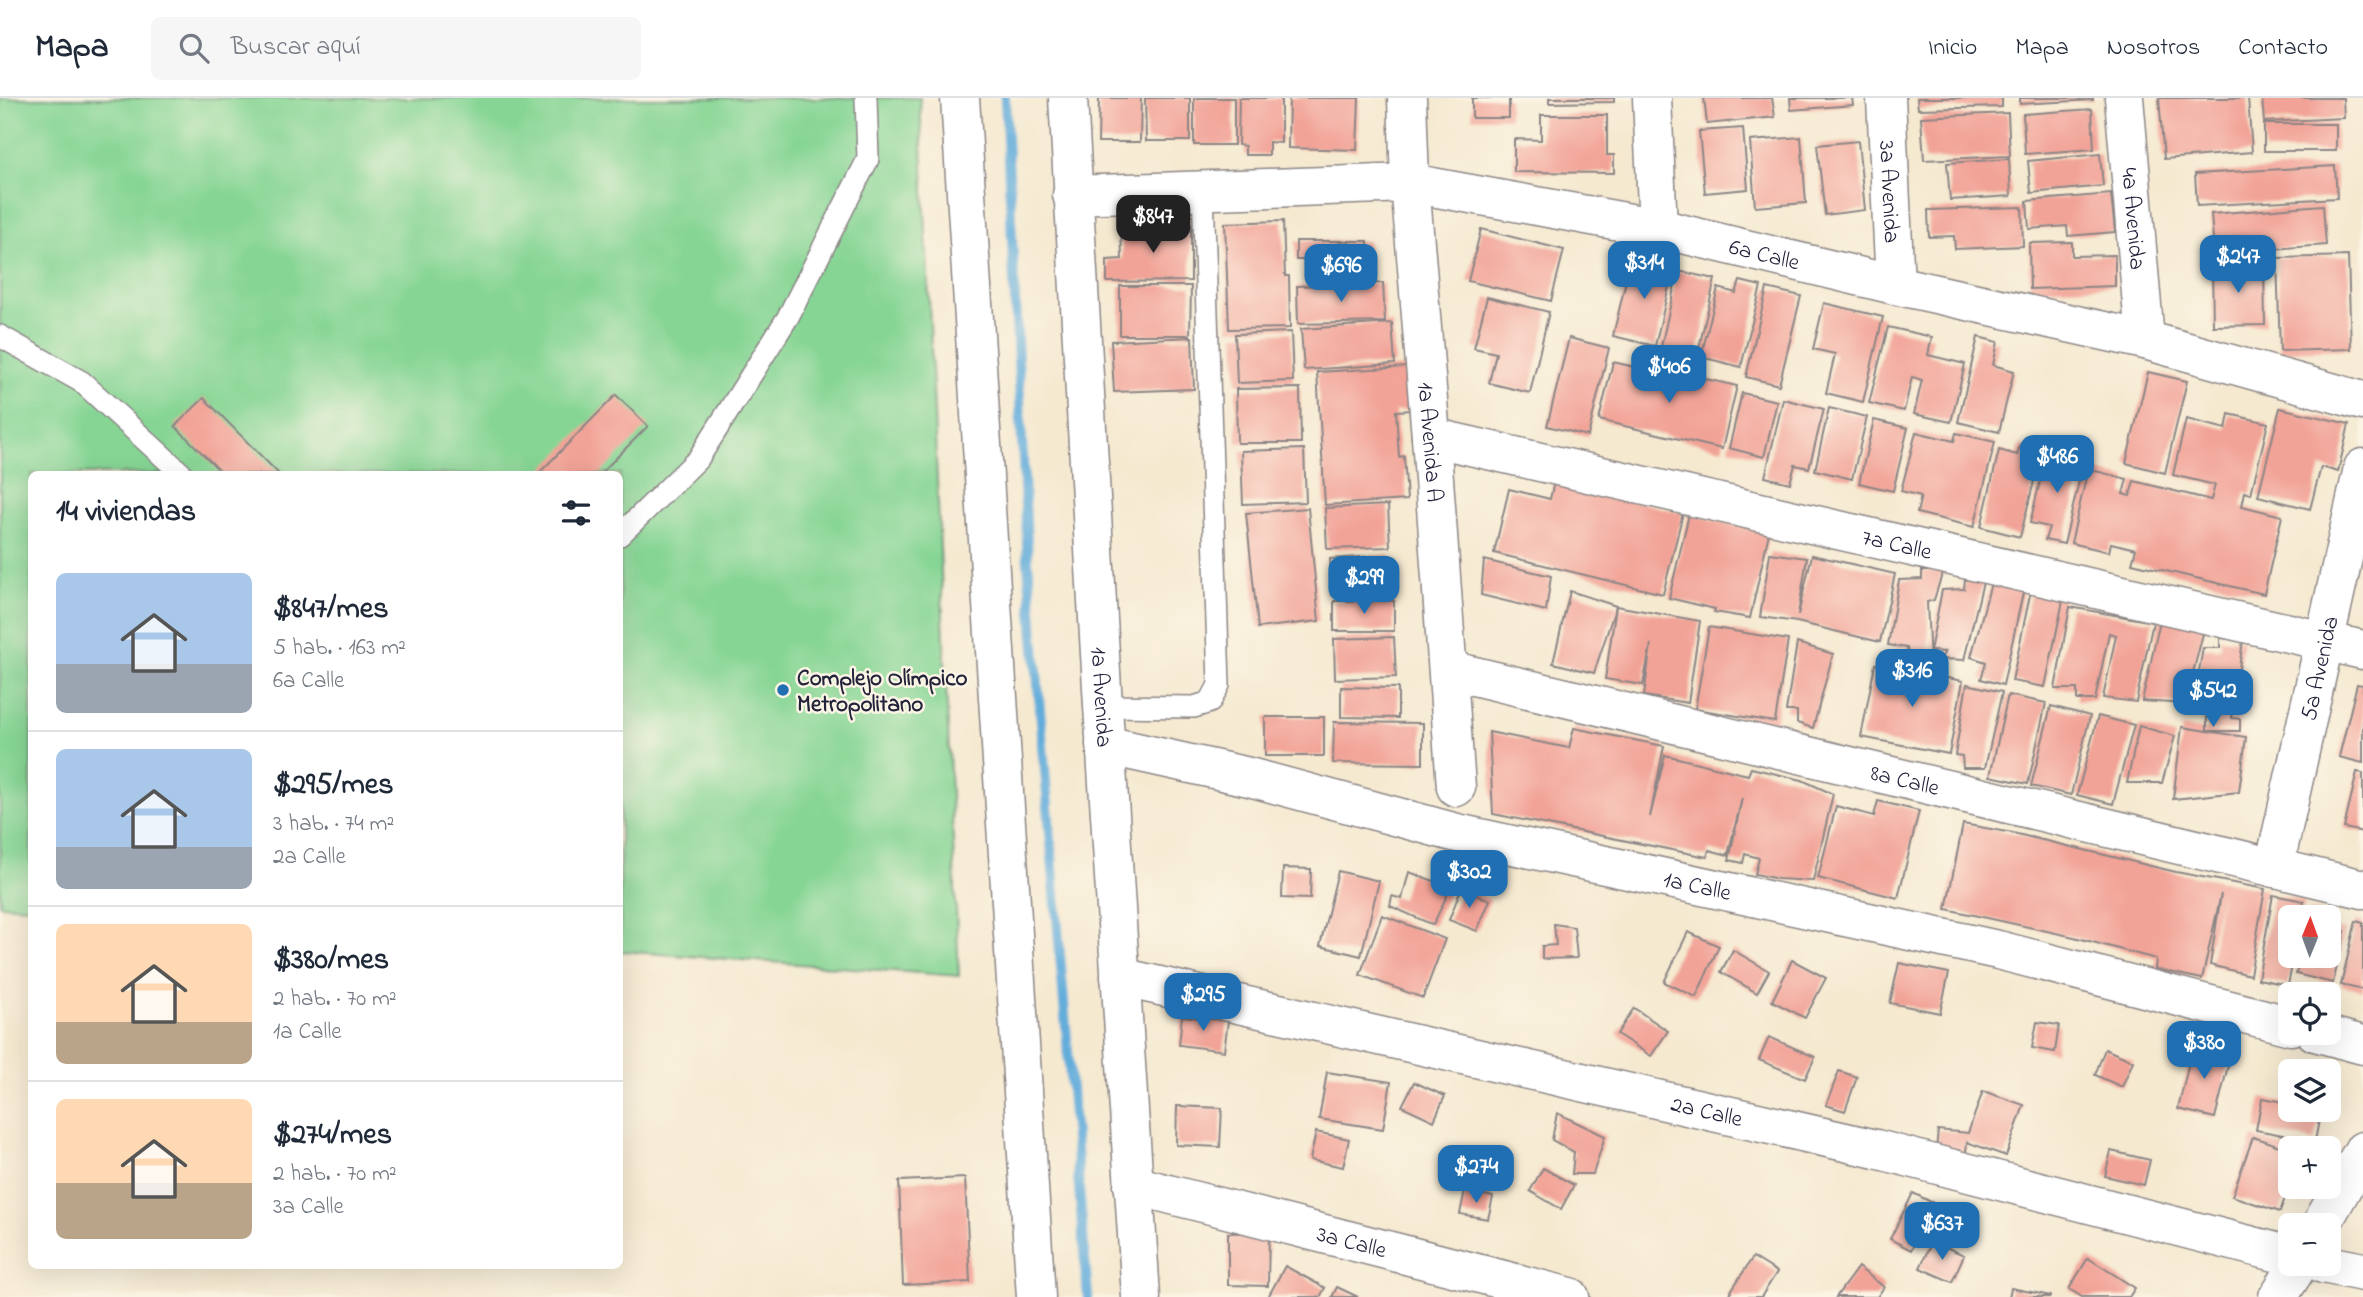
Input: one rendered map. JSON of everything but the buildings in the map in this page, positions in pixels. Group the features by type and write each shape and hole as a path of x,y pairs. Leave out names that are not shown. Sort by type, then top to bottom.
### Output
{"street":[{"path":"960,98 1036,1297"},
{"name":"1a Avenida","path":"1068,98 1102,706 1141,1297"},
{"name":"1a Avenida A","path":"1407,98 1410,183 1456,787"},
{"path":"1652,98 1658,228"},
{"name":"3a Avenida","path":"1886,98 1895,285"},
{"name":"4a Avenida","path":"2124,98 2145,340"},
{"name":"6a Calle","path":"1072,195 1410,183 1658,228 1895,285 2145,340 2363,401"},
{"name":"7a Calle","path":"1431,437 2363,650"},
{"name":"5a Avenida","path":"2274,868 2363,468"},
{"name":"8a Calle","path":"1449,670 2363,889"},
{"name":"1a Calle","path":"1105,745 1249,777 1457,833 1998,950 2278,1023"},
{"name":"2a Calle","path":"1120,977 1876,1149 2278,1253"},
{"path":"2341,1039 2363,1045"},
{"path":"2328,1213 2363,1151"},
{"name":"3a Calle","path":"1133,1185 1570,1297"},
{"path":"2341,1268 2363,1272"},
{"path":"2278,1297 2291,1276"}],"lane":[{"path":"623,532 698,459 788,317 868,159 866,98"},
{"path":"1102,706 1194,708 1210,702 1219,685 1202,190"},
{"path":"0,336 82,382 179,471"}],"green space":[{"name":"Complejo Olímpico Metropolitano","path":"0,98 920,98 959,976 623,951 623,471 28,471 28,907 0,905"}],"waterway":[{"path":"1005,98 1028,562 1088,1297"}],"place":[{"name":"Complejo Olímpico Metropolitano","path":"783,690"}]}
